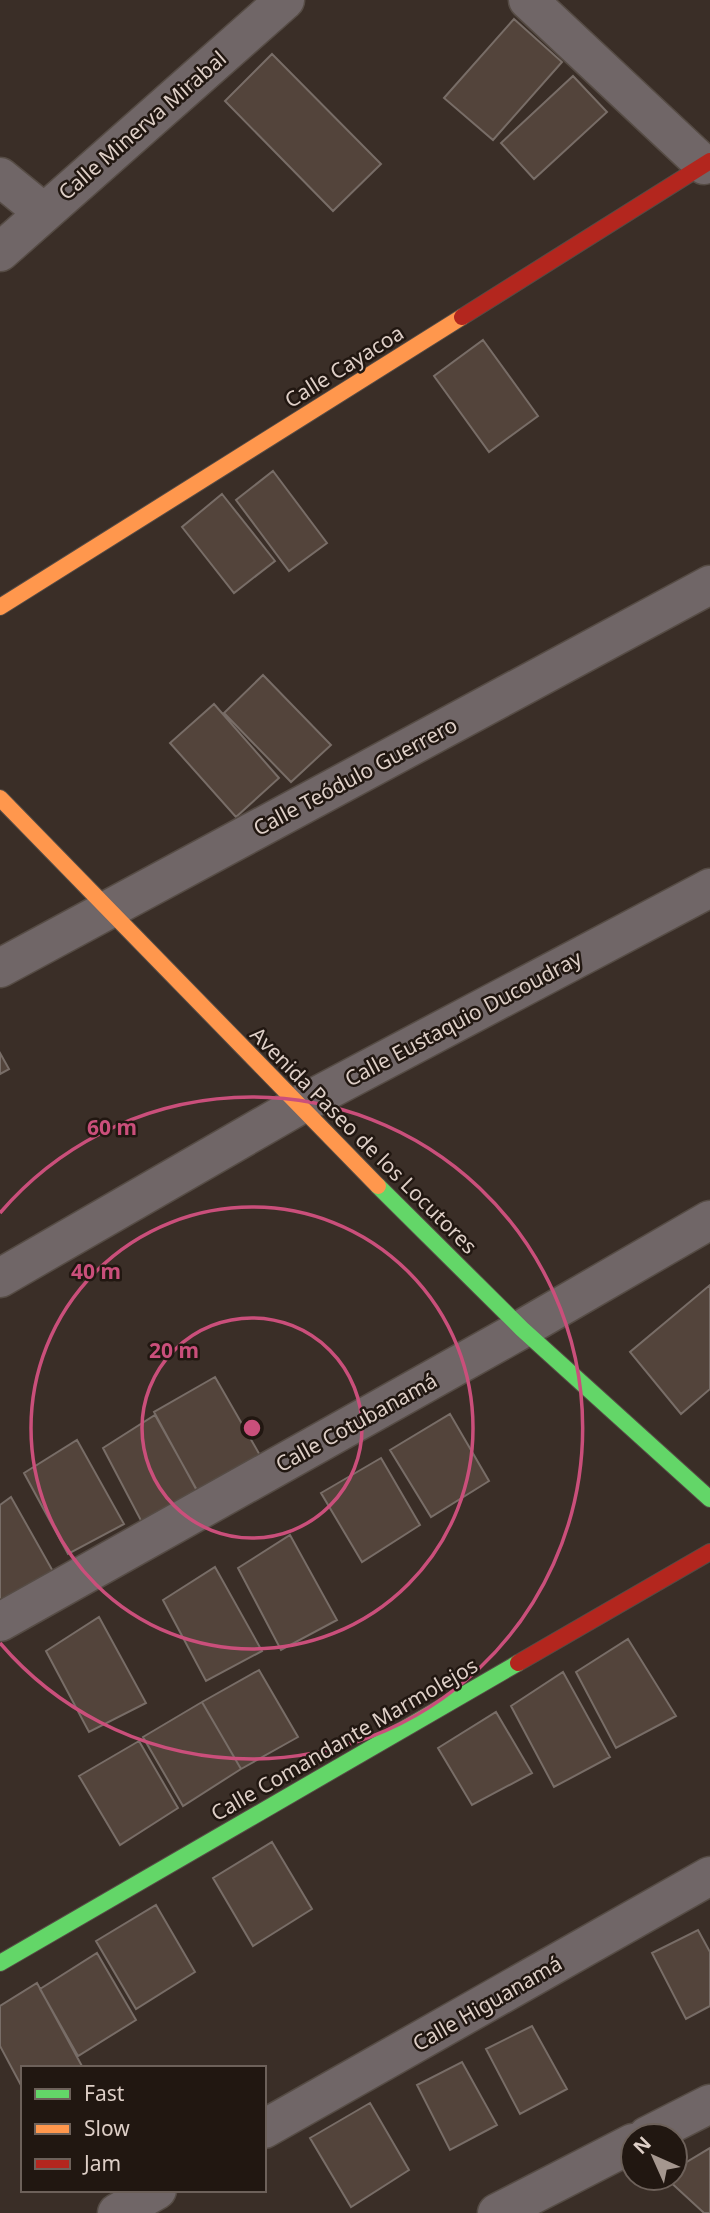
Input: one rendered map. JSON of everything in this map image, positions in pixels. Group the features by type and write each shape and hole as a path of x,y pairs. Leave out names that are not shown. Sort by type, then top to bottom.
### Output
{"street":[{"name":"Calle Minerva Mirabal","path":"0,251 285,0"},
{"path":"528,0 707,163"},
{"name":"Calle Cayacoa","path":"0,607 707,163"},
{"path":"0,177 43,212"},
{"name":"Calle Teódulo Guerrero","path":"0,968 710,585"},
{"name":"Avenida Paseo de los Locutores","path":"0,798 298,1106 522,1329 710,1499"},
{"name":"Calle Eustaquio Ducoudray","path":"0,1278 298,1106 710,888"},
{"name":"Calle Cotubanamá","path":"0,1622 522,1329 710,1220"},
{"name":"Calle Comandante Marmolejos","path":"0,1963 710,1552"},
{"name":"Calle Higuanamá","path":"266,2128 710,1876"},
{"path":"675,2122 710,2104"},
{"path":"497,2213 619,2150"},
{"path":"117,2213 154,2192"}],"building":[{"path":"514,19 562,62 493,140 444,98"},
{"path":"272,54 381,164 333,211 225,101"},
{"path":"573,76 607,112 534,179 501,143"},
{"path":"483,340 538,416 489,452 434,376"},
{"path":"273,471 327,543 289,571 236,500"},
{"path":"222,494 275,561 234,593 182,527"},
{"path":"263,675 331,745 291,782 224,713"},
{"path":"214,704 279,778 236,817 170,743"},
{"path":"0,1053 9,1069 0,1074"},
{"path":"710,1285 710,1389 681,1414 630,1352"},
{"path":"215,1377 261,1457 197,1491 154,1412"},
{"path":"450,1414 489,1481 431,1517 390,1450"},
{"path":"155,1415 202,1499 146,1530 103,1448"},
{"path":"77,1440 124,1524 68,1554 24,1473"},
{"path":"381,1458 420,1525 362,1562 321,1493"},
{"path":"11,1497 59,1582 0,1607 0,1505"},
{"path":"290,1535 337,1620 281,1650 238,1568"},
{"path":"215,1567 262,1651 206,1681 163,1600"},
{"path":"99,1617 146,1703 89,1732 46,1651"},
{"path":"628,1639 676,1716 616,1748 576,1672"},
{"path":"259,1670 298,1737 241,1769 202,1702"},
{"path":"563,1672 610,1757 554,1787 511,1706"},
{"path":"202,1702 241,1769 183,1806 143,1737"},
{"path":"496,1712 532,1773 472,1805 438,1748"},
{"path":"139,1741 178,1808 120,1845 79,1776"},
{"path":"272,1842 312,1909 253,1946 213,1878"},
{"path":"156,1905 195,1972 136,2009 96,1941"},
{"path":"698,1930 710,1952 710,2006 686,2019 652,1953"},
{"path":"97,1953 136,2020 78,2056 40,1989"},
{"path":"37,1983 82,2066 21,2066 21,2085 0,2046 0,2006"},
{"path":"532,2026 567,2089 520,2114 486,2049"},
{"path":"462,2062 497,2125 450,2150 417,2085"},
{"path":"370,2103 409,2170 351,2207 310,2138"},
{"path":"710,2148 710,2213 704,2213 681,2192 689,2192 689,2161"}],"traffic: fast":[{"path":"378,1186 522,1329 710,1499"},
{"path":"0,1963 518,1663"}],"traffic: slow":[{"path":"0,607 462,317"},
{"path":"0,798 378,1186"}],"traffic: jam":[{"path":"462,317 710,161"},
{"path":"518,1663 710,1552"}]}
